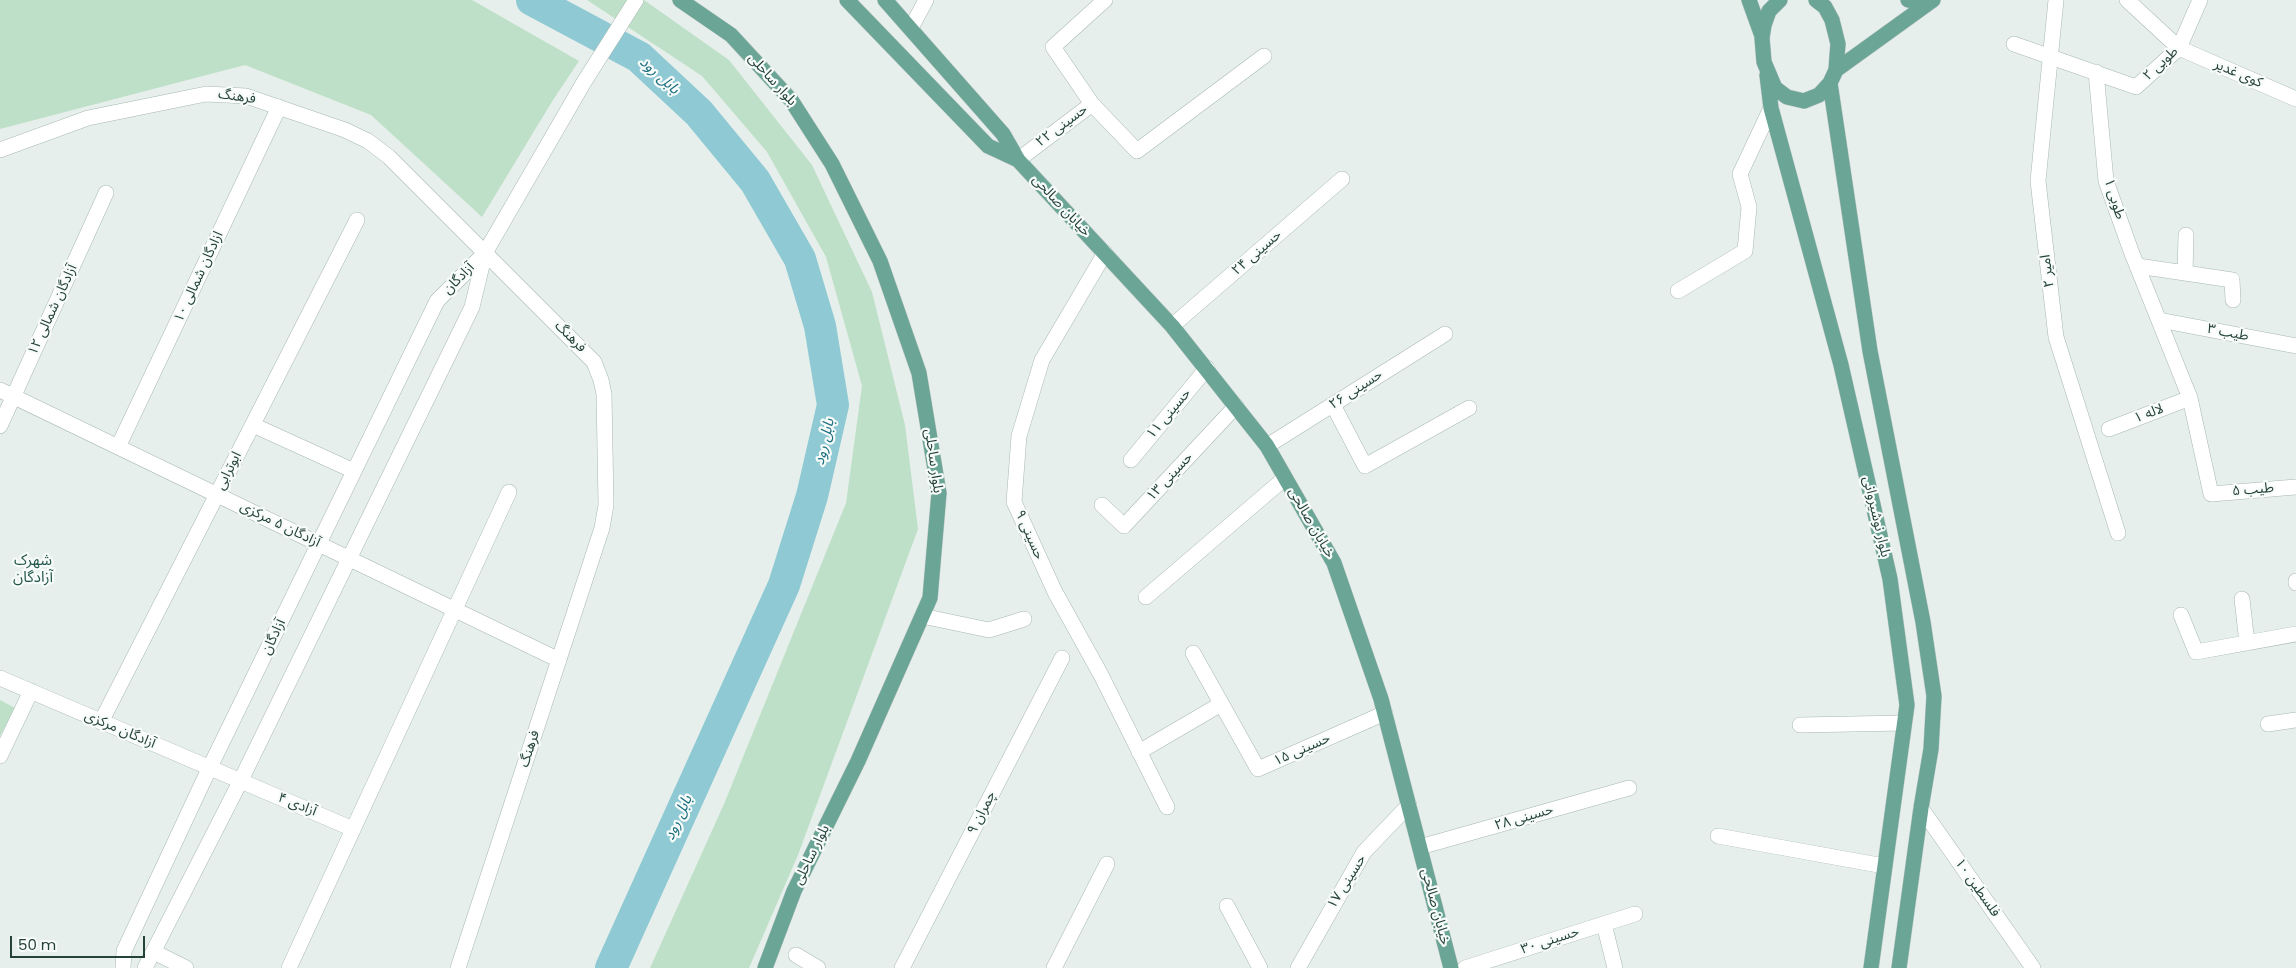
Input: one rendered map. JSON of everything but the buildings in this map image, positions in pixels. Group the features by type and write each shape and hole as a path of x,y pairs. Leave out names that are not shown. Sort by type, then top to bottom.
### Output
{"main road":[{"name":"بلوار ساحلی","path":"680,0 730,35 791,100 832,164 880,261 919,373 939,493 930,598 858,761 794,891 765,968"},
{"name":"خيابان صالحی","path":"847,0 988,146 1018,160"},
{"name":"خيابان صالحی","path":"884,0 911,28 1002,134 1018,160 1172,326 1267,446 1334,563 1385,713 1451,968"},
{"path":"1749,0 1762,36"},
{"path":"1762,36 1769,11 1780,0"},
{"path":"1908,0 1931,1"},
{"path":"1768,74 1774,88 1787,97 1804,101 1819,95 1833,77 1931,1"},
{"name":"بلوار نوشیروانی","path":"1826,2 1836,32 1838,50 1833,77 1870,351 1923,622 1934,696 1931,749 1899,968"},
{"name":"بلوار نوشیروانی","path":"1762,36 1771,108 1840,365 1890,579 1907,705 1871,968"}],"street":[{"path":"486,253 584,82 636,0"},
{"path":"911,28 926,0"},
{"name":"حسینی ۲۲","path":"1018,160 1092,104 1053,47 1105,0"},
{"name":"امیر ۲","path":"2056,0 2038,181 2056,337 2118,533"},
{"path":"2127,0 2179,48"},
{"name":"طوبی ۲","path":"2096,72 2136,87 2179,48 2200,0"},
{"path":"2014,44 2096,72"},
{"name":"کوی غدیر","path":"2179,48 2296,99"},
{"path":"1092,104 1137,151 1264,56"},
{"name":"طوبی ۱","path":"2096,72 2106,181 2190,398 2211,494"},
{"name":"فرهنگ","path":"0,150 88,118 190,96 232,94 279,107 345,130 381,150 589,355 601,380 604,394 605,515 458,968"},
{"name":"ازادگان شمالی ۱۰","path":"118,447 279,107"},
{"path":"1678,291 1745,251 1749,207 1740,174 1771,108"},
{"name":"حسینی ۲۴","path":"1172,326 1342,179"},
{"name":"آزادگان شمالی ۱۲","path":"0,426 7,393 106,193"},
{"name":"ابوترابی","path":"101,722 357,220"},
{"path":"2185,273 2186,234"},
{"name":"آزادگان","path":"123,968 124,951 209,768 437,301 486,253"},
{"name":"آزادگان","path":"146,968 240,782 472,307 486,253"},
{"name":"حسینی ٩","path":"1105,253 1042,360 1019,436 1014,502 1055,592 1101,675 1167,807"},
{"path":"2138,266 2232,280 2233,300"},
{"name":"طیب ۳","path":"2159,320 2296,346"},
{"name":"حسینی ۲۶","path":"1267,446 1445,334"},
{"name":"حسینی ۱۱","path":"1131,460 1207,368"},
{"name":"آزادگان ۵ مرکزی","path":"7,393 559,660"},
{"name":"لاله ۱","path":"2109,429 2190,398"},
{"path":"1333,405 1365,466 1469,408"},
{"name":"حسینی ۱۳","path":"1102,505 1124,526 1236,406"},
{"path":"253,424 354,471"},
{"path":"1146,597 1285,478"},
{"name":"طیب ۵","path":"2211,494 2296,487"},
{"path":"289,968 509,492"},
{"path":"2242,599 2247,643"},
{"path":"2181,615 2196,652 2296,634"},
{"path":"922,616 989,630 1024,619"},
{"name":"حسینی ۱۵","path":"1193,653 1258,769 1385,713"},
{"name":"چمران ۹","path":"902,968 1062,658"},
{"name":"آزادگان مرکزی","path":"0,678 240,782"},
{"path":"0,756 31,691"},
{"path":"1139,752 1221,704"},
{"path":"2268,724 2296,720"},
{"path":"1800,726 1904,723"},
{"name":"آزادی ۴","path":"240,782 353,829"},
{"name":"حسینی ۲۸","path":"1420,847 1629,788"},
{"name":"حسینی ۱۷","path":"1298,968 1364,852 1408,805"},
{"name":"فلسطین ۱۰","path":"1921,808 2033,968"},
{"path":"1718,836 1884,866"},
{"path":"1054,968 1107,864"},
{"path":"1227,906 1260,968"},
{"name":"حسینی ۳۰","path":"1466,968 1635,914"},
{"path":"1604,924 1616,968"},
{"path":"154,952 186,968"},
{"path":"796,955 818,968"}],"green space":[{"path":"0,0 472,0 579,61 482,217 371,115 245,65 0,129"},
{"path":"587,0 644,0 729,60 812,165 872,292 905,425 918,529 798,855 749,968 650,968 724,804 846,503 862,386 826,257 767,152 702,76"},
{"path":"0,700 15,708 0,736"}],"waterway":[{"name":"بابل رود","path":"532,0 639,57 699,113 755,181 800,259 820,326 833,405 812,496 784,585 611,968"}],"district":[{"name":"شهرک آزادگان","path":"33,570"}]}
